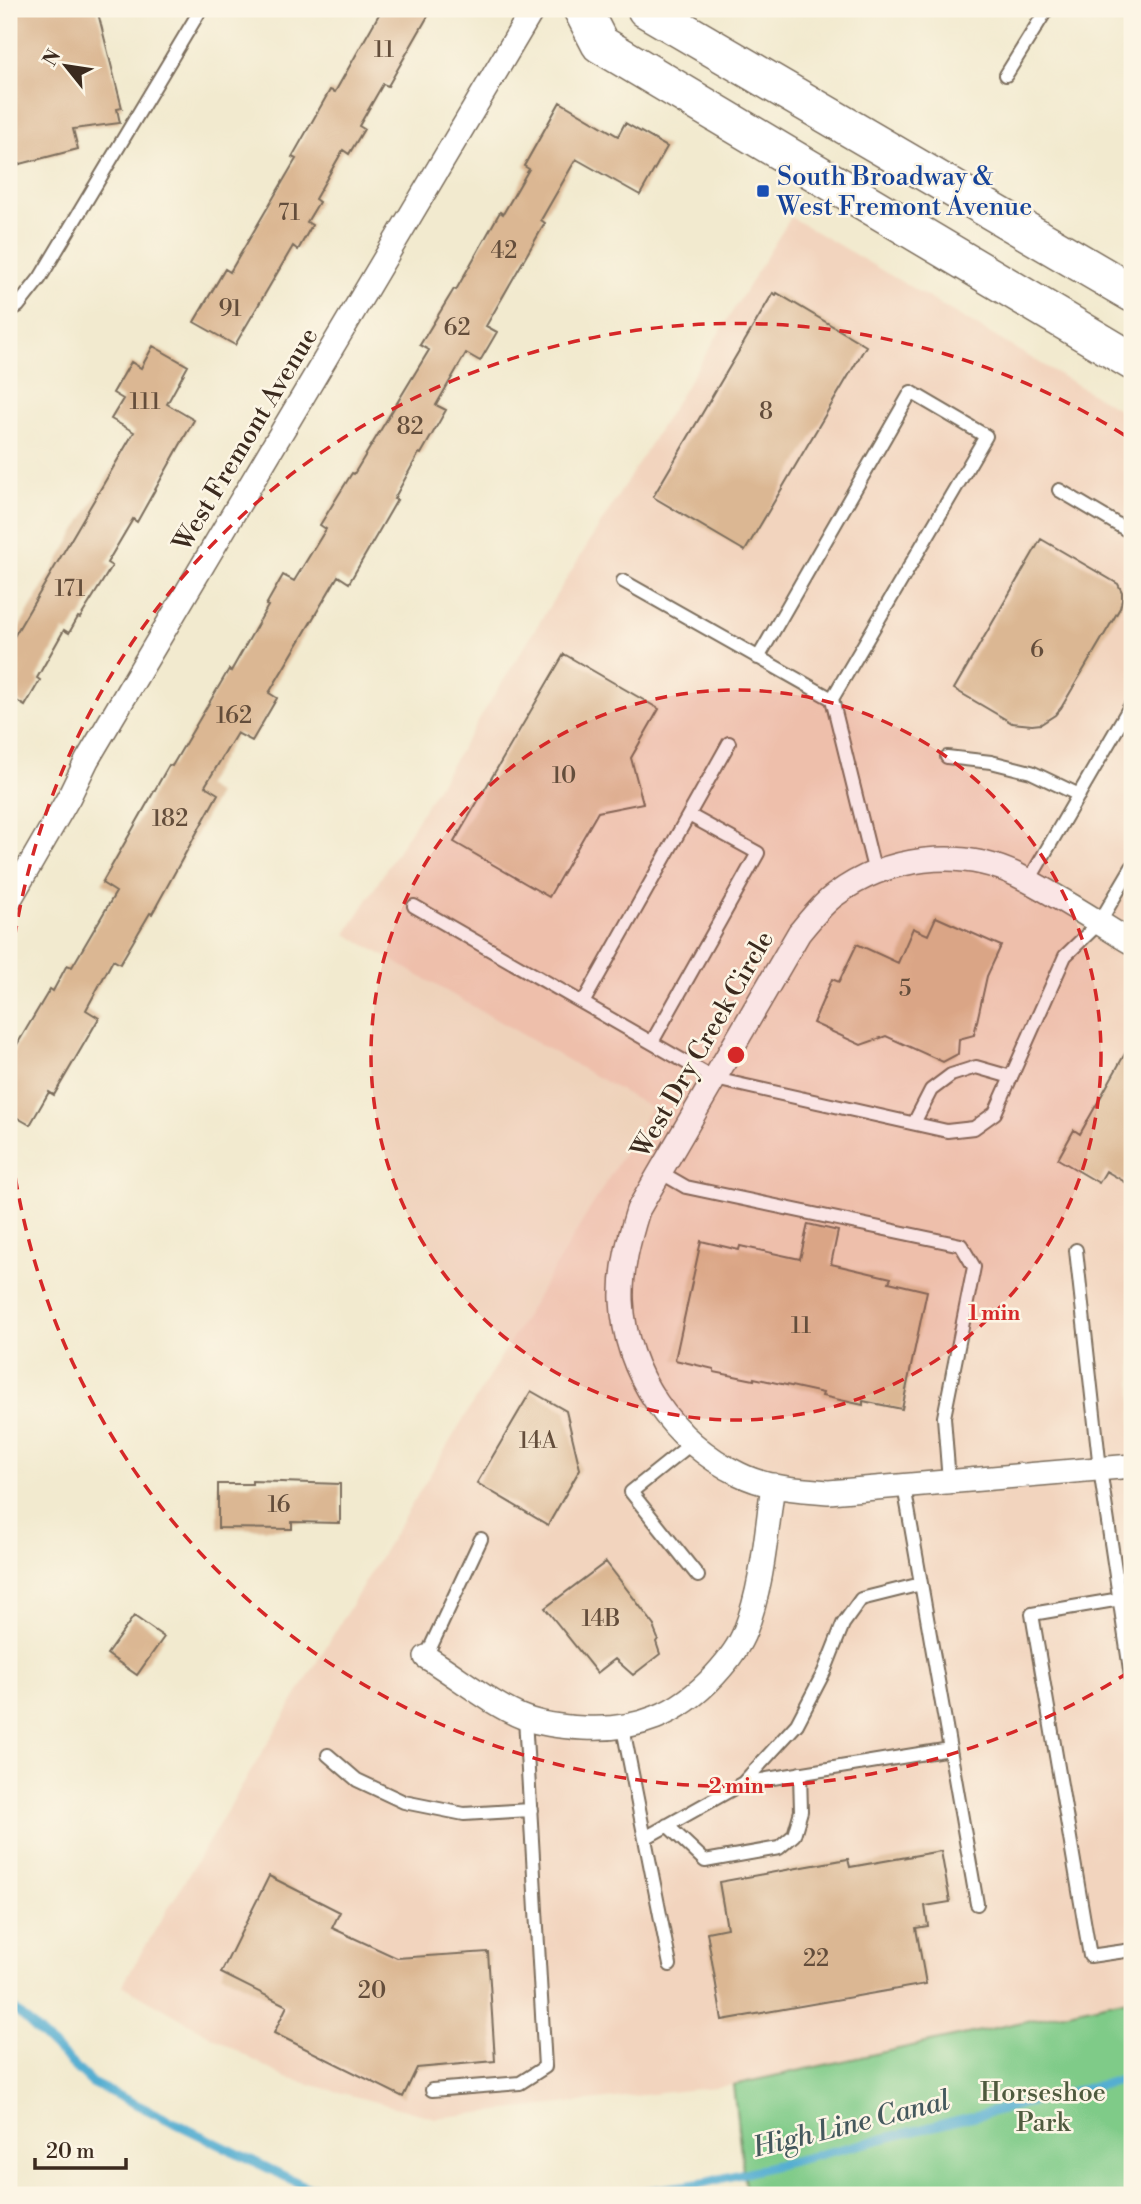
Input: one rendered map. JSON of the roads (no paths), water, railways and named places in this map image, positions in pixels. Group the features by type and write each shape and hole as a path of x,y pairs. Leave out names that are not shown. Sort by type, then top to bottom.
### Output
{"main road":[{"path":"582,9 600,44 1132,361"},
{"path":"646,9 1132,293"}],"street":[{"name":"West Fremont Avenue","path":"9,901 69,797 87,760 533,9"},
{"name":"West Dry Creek Circle","path":"1132,943 1016,874 983,863 923,859 875,873 834,896 799,933 638,1210 629,1237 622,1299 627,1337 639,1374 663,1414 692,1443 740,1475 798,1490 829,1492 1132,1466"},
{"path":"426,1657 493,1701 526,1718 564,1727 623,1728 647,1722 669,1712 698,1693 724,1665 744,1633 756,1597 773,1485"}],"lane":[{"path":"9,311 18,306 40,278 201,9"},
{"path":"1006,75 1047,9"},
{"path":"758,658 911,392 986,436 832,699 875,873"},
{"path":"1059,490 1132,533"},
{"path":"623,581 832,699"},
{"path":"1028,882 1132,703"},
{"path":"583,1003 729,743"},
{"path":"947,757 991,762 1031,772 1079,795"},
{"path":"652,1042 758,853 689,815"},
{"path":"414,906 715,1079 947,1130 974,1128 995,1113 1065,956 1099,923 1132,867"},
{"path":"914,1123 931,1090 951,1075 976,1067 1011,1077"},
{"path":"660,1172 687,1187 961,1245 974,1268 944,1416 949,1482"},
{"path":"1076,1251 1100,1469 1126,1598 1132,1683"},
{"path":"692,1443 631,1492 698,1576"},
{"path":"904,1486 977,1904"},
{"path":"426,1657 481,1539"},
{"path":"645,1838 743,1783 797,1724 824,1672 843,1624 861,1599 921,1584"},
{"path":"1126,1598 1032,1614 1090,1956 1132,1950"},
{"path":"432,2090 520,2083 545,2067 526,1718"},
{"path":"623,1728 670,1965"},
{"path":"743,1783 950,1749"},
{"path":"328,1755 357,1780 404,1802 464,1814 531,1811"},
{"path":"667,1825 705,1861 779,1848 794,1836 801,1811 800,1773"}],"waterway":[{"name":"High Line Canal","path":"9,2004 92,2083 307,2187 376,2195"},
{"name":"High Line Canal","path":"619,2195 704,2183 1132,2077"}],"place":[{"name":"South Broadway & West Fremont Avenue","path":"763,191"}],"park label":[{"name":"Horseshoe Park","path":"1043,2107"}]}
